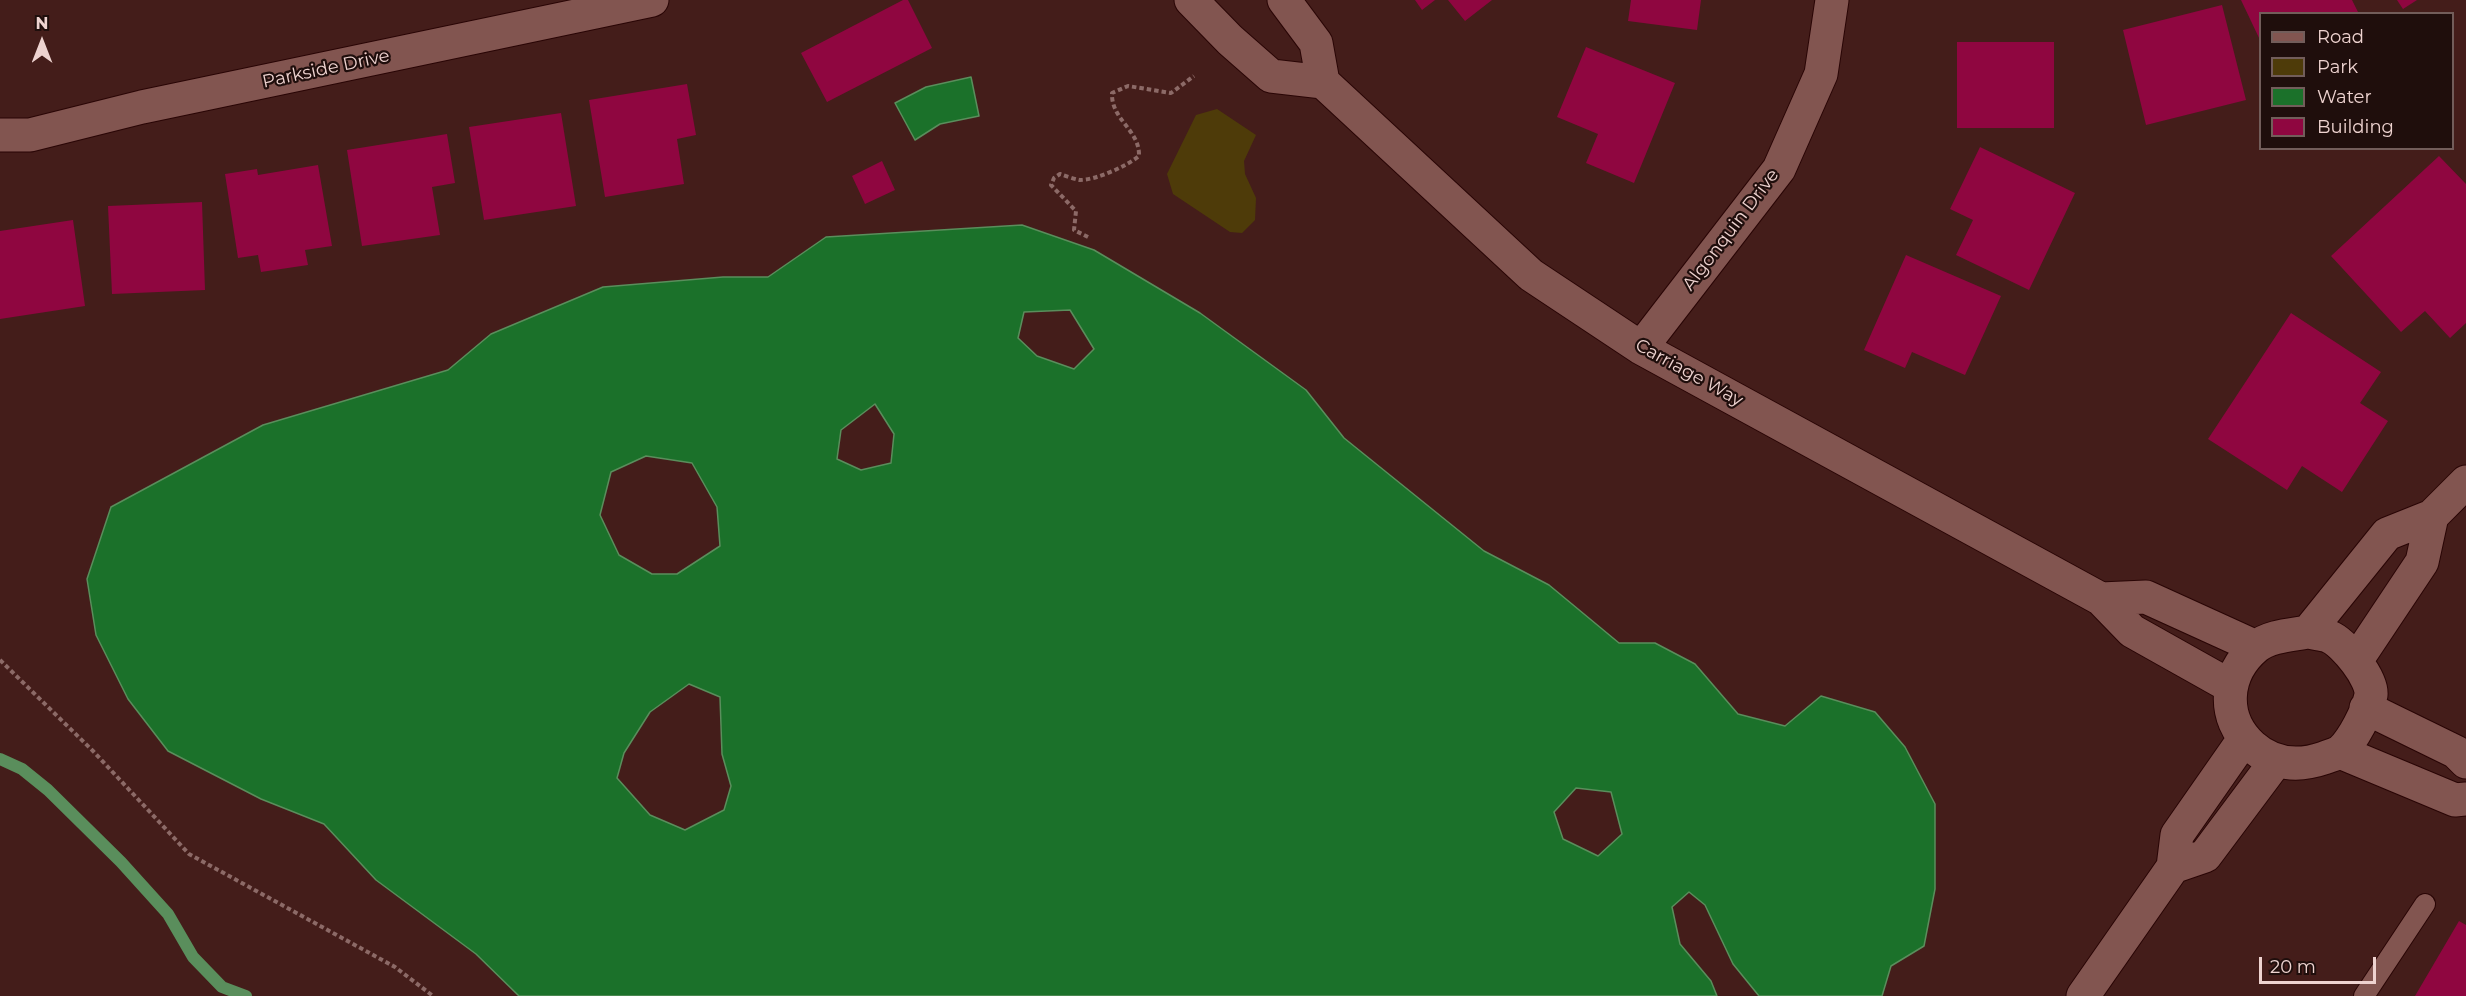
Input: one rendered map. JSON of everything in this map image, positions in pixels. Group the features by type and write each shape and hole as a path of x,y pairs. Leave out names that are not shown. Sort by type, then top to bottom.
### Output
{"street":[{"name":"Parkside Drive","path":"0,135 30,135 141,107 652,0"},
{"path":"1191,0 1230,40 1271,76 1323,82 1316,43 1284,0"},
{"name":"Algonquin Drive","path":"1641,348 1779,169 1821,74 1832,0"},
{"name":"Carriage Way","path":"1323,82 1532,275 1641,348 2101,599 2132,631 2230,686"},
{"path":"2308,632 2387,534 2432,516 2466,482"},
{"path":"2356,661 2422,562 2432,516"},
{"path":"2101,599 2146,597 2256,647"},
{"path":"2308,632 2331,637 2356,661 2366,677 2371,693 2356,731 2340,752 2304,763 2276,761 2261,754 2244,739 2231,711 2230,686 2237,669 2256,647 2283,636 2308,632"},
{"path":"2366,708 2456,752 2466,762"},
{"path":"2083,996 2173,867 2177,835 2244,739"},
{"path":"2340,752 2455,800 2466,799"},
{"path":"2173,867 2205,855 2276,761"}],"lane":[{"path":"2364,996 2425,903"}],"path":[{"path":"1088,237 1074,230 1076,211 1051,185 1054,178 1060,174 1080,180 1097,176 1129,164 1139,156 1140,145 1111,104 1112,93 1128,86 1171,93 1194,76"},
{"path":"0,660 94,752 189,854 395,967 433,996"}],"green space":[{"path":"1217,109 1256,135 1244,161 1245,174 1256,198 1255,220 1242,233 1230,232 1173,194 1167,174 1196,115"}],"water":[{"path":"971,77 979,116 940,124 915,140 895,103 926,87"},
{"path":"1022,225 1094,250 1200,313 1306,390 1344,438 1484,551 1549,585 1619,643 1655,643 1695,664 1738,714 1785,726 1821,696 1875,712 1905,747 1935,804 1935,889 1924,946 1891,966 1882,996 1759,996 1733,964 1705,905 1689,892 1672,907 1680,944 1711,981 1717,996 519,996 476,954 376,880 324,824 261,799 168,751 128,699 96,635 87,579 111,507 263,425 448,370 491,334 603,287 723,277 768,277 826,237","holes":["1070,310 1094,349 1074,369 1037,356 1018,338 1024,312","875,404 894,434 891,463 861,470 837,459 841,430","646,456 692,463 717,507 720,546 677,574 652,574 619,555 600,515 611,472","689,684 720,697 722,754 731,786 724,810 685,830 650,815 617,778 624,753 650,712","1576,788 1611,792 1622,834 1598,856 1563,839 1554,812"]}],"building":[{"path":"903,0 908,0 932,48 827,102 801,53"},
{"path":"1415,0 1435,0 1422,10"},
{"path":"1448,0 1492,0 1465,21"},
{"path":"1631,0 1701,0 1697,30 1628,21"},
{"path":"2241,0 2352,0 2358,12 2259,12 2259,38"},
{"path":"2397,0 2417,0 2403,9"},
{"path":"2222,5 2246,100 2146,125 2123,30"},
{"path":"1957,42 2054,42 2054,128 1957,128"},
{"path":"1586,47 1675,83 1634,183 1586,163 1598,134 1557,117"},
{"path":"687,84 696,135 677,139 684,184 605,197 589,100"},
{"path":"561,113 576,206 484,220 469,127"},
{"path":"447,134 455,183 432,187 440,235 362,246 347,150"},
{"path":"1980,147 2075,193 2029,290 1956,255 1973,220 1950,209"},
{"path":"2439,156 2466,184 2466,323 2450,338 2425,311 2401,332 2331,256"},
{"path":"882,161 895,190 865,204 852,176"},
{"path":"318,165 332,246 305,250 308,265 261,272 258,255 238,258 225,174 257,169 258,175"},
{"path":"202,202 205,290 112,294 108,206"},
{"path":"73,220 85,306 0,319 0,231"},
{"path":"1906,255 2001,296 1965,375 1912,352 1905,368 1864,350"},
{"path":"2291,313 2381,372 2360,403 2388,421 2342,492 2302,466 2287,490 2208,439"},
{"path":"2459,921 2466,925 2466,996 2415,996"}],"waterway":[{"path":"0,759 22,769 48,790 121,862 168,914 193,957 222,987 246,996"}]}
